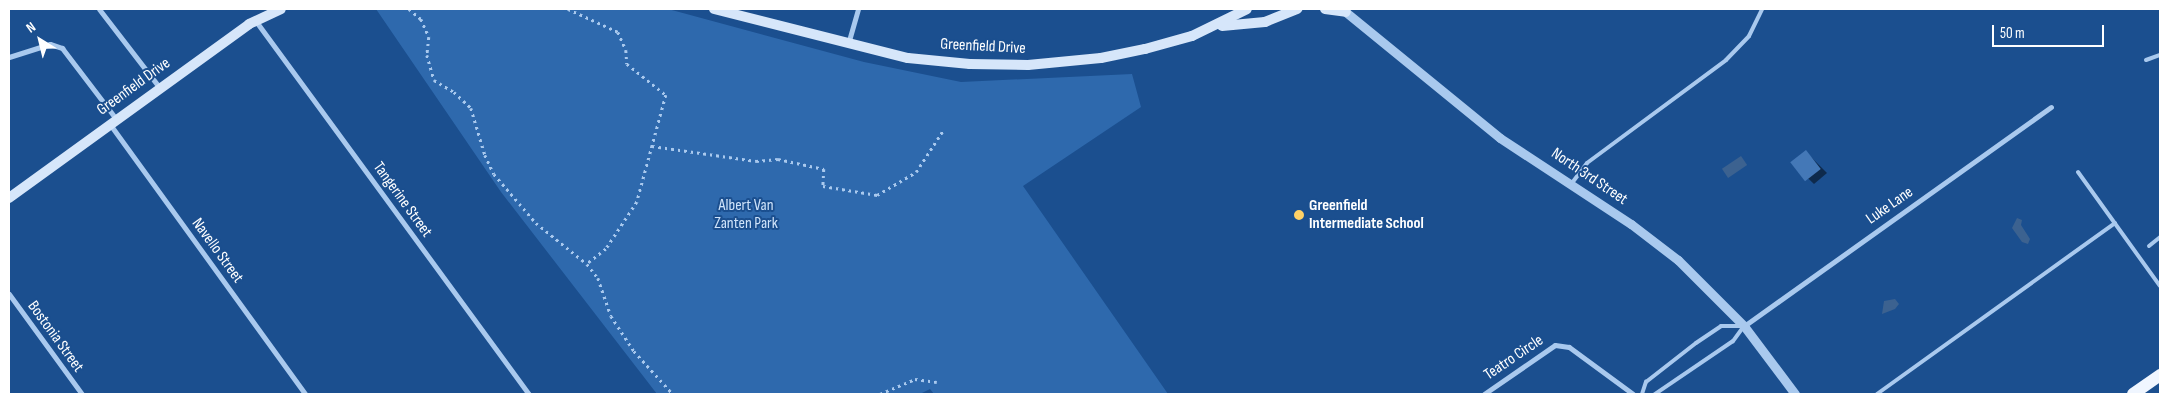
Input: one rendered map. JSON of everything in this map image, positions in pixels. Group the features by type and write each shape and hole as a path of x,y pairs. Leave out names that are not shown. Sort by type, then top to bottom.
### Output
{"main road":[{"name":"Greenfield Drive","path":"9,198 112,121 255,20 281,9"},
{"name":"Greenfield Drive","path":"714,9 908,58 970,64 1028,65 1101,58 1170,42 1214,28 1247,9"},
{"path":"1214,28 1265,22 1297,9"},
{"path":"1325,9 1344,10"},
{"path":"2133,394 2160,374"}],"street":[{"path":"99,9 159,87"},
{"path":"848,44 858,9"},
{"name":"North 3rd Street","path":"1344,10 1500,138 1572,184 1678,260 1744,326 1795,394"},
{"name":"Tangerine Street","path":"255,20 529,394"},
{"name":"Navello Street","path":"9,57 50,44 62,48 305,394"},
{"name":"Luke Lane","path":"1744,326 2051,107"},
{"name":"Bostonia Street","path":"9,294 82,394"},
{"name":"Teatro Circle","path":"1484,394 1555,345 1569,347 1634,394"}],"lane":[{"path":"1572,184 1588,163 1726,60 1749,36 1762,9"},
{"path":"2146,60 2160,55"},
{"path":"2078,172 2160,286"},
{"path":"1877,394 2115,223"},
{"path":"2149,246 2160,237"},
{"path":"1642,394 1646,382 1696,342 1721,326 1744,326"},
{"path":"1655,394 1733,341 1744,326"}],"path":[{"path":"409,9 421,19 428,37 427,55 434,80 454,92 472,108 485,155 494,174 536,223 587,264 598,278 611,316 634,351 673,394"},
{"path":"568,9 618,32 627,64 666,95 638,202 629,218 606,249 587,264"},
{"path":"652,146 806,165 824,169 823,186 877,195 916,172 944,129"},
{"path":"880,394 914,379 937,382"}],"green space":[{"name":"Albert Van Zanten Park","path":"376,9 668,9 864,62 961,82 1132,74 1141,107 1023,186 1168,394 934,394 930,389 920,394 657,394 501,192"}],"shaded area":[{"path":"1741,156 1747,165 1728,178 1722,169"},
{"path":"2017,218 2022,220 2021,225 2030,239 2028,244 2022,242 2012,228"},
{"path":"1895,299 1899,304 1895,309 1882,314 1884,301"}],"building":[{"path":"1806,150 1821,169 1805,181 1790,162"}],"place":[{"name":"Greenfield Intermediate School","path":"1299,215"}]}
